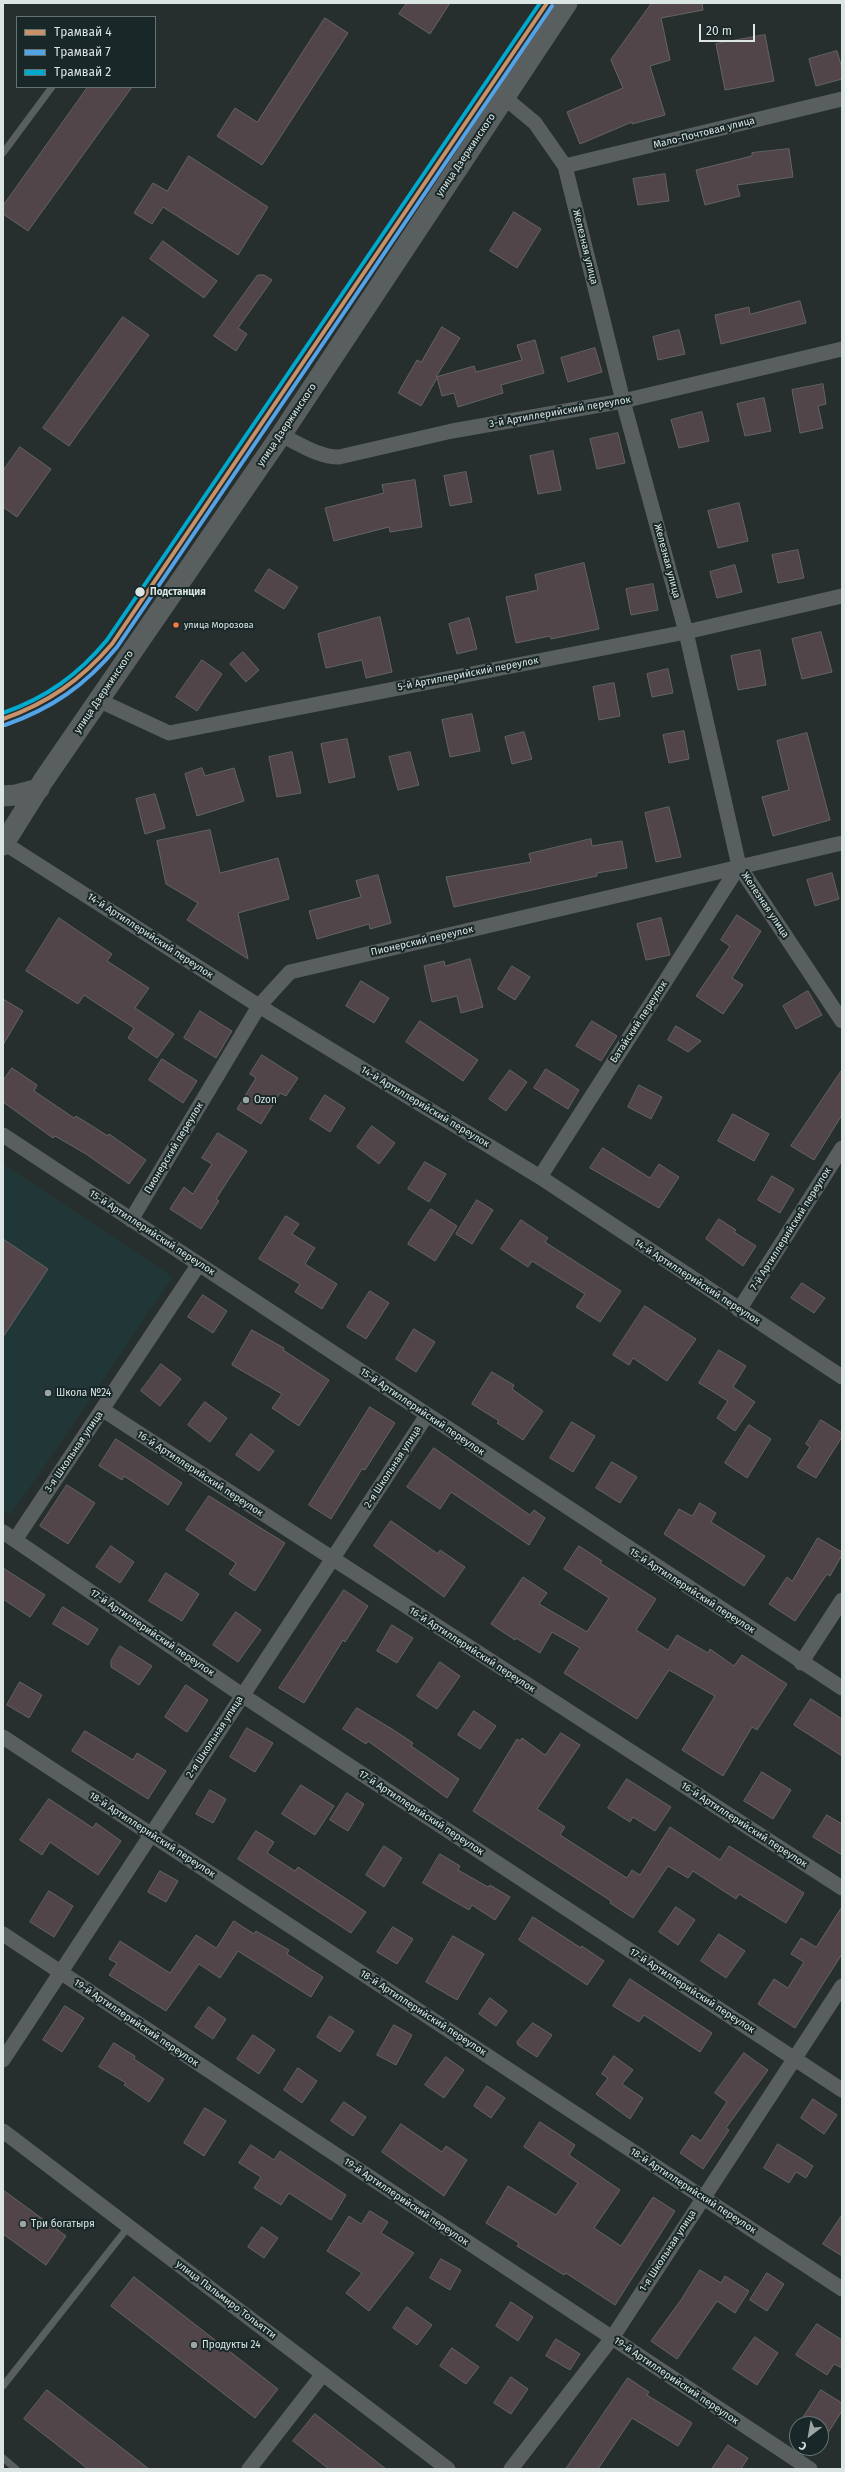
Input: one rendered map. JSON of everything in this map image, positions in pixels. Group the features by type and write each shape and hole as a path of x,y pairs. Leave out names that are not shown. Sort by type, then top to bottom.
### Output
{"main road":[{"name":"улица Дзержинского","path":"3,843 98,700 281,435 567,3"},
{"path":"3,796 16,796 39,788"}],"street":[{"name":"Железная улица","path":"505,98 535,123 565,166 623,401 686,632 740,866 842,1021"},
{"name":"Мало-Почтовая улица","path":"565,166 842,99"},
{"name":"3-й Артиллерийский переулок","path":"281,435 328,457 339,457 452,431 623,401 842,349"},
{"name":"5-й Артиллерийский переулок","path":"98,700 168,733 686,632 842,596"},
{"name":"14-й Артиллерийский переулок","path":"3,843 259,1006 540,1178 842,1377"},
{"name":"Пионерский переулок","path":"131,1220 259,1006 290,972 842,843"},
{"name":"Батайский переулок","path":"540,1178 740,866"},
{"name":"15-й Артиллерийский переулок","path":"3,1135 801,1663 842,1688"},
{"name":"7-й Артиллерийский переулок","path":"739,1310 842,1148"},
{"name":"3-я Школьная улица","path":"9,1536 103,1410 199,1264"},
{"name":"16-й Артиллерийский переулок","path":"103,1410 332,1560 842,1888"},
{"name":"2-я Школьная улица","path":"3,2060 426,1415"},
{"name":"17-й Артиллерийский переулок","path":"9,1536 242,1695 842,2090"},
{"path":"801,1663 842,1600"},
{"name":"18-й Артиллерийский переулок","path":"3,1737 842,2289"},
{"name":"19-й Артиллерийский переулок","path":"3,1934 810,2469"},
{"name":"1-я Школьная улица","path":"511,2469 612,2338 702,2197 842,1986"},
{"name":"улица Пальмиро Тольятти","path":"3,2131 448,2469"},
{"path":"249,2469 323,2374"}],"lane":[{"path":"3,153 51,88"},
{"path":"3,2386 128,2226"},
{"path":"3,2458 16,2469"}],"shaded area":[{"name":"Школа №24","path":"3,1164 173,1277 11,1515 3,1509"}],"building":[{"path":"407,3 450,3 430,34 399,14"},
{"path":"652,3 702,3 703,10 661,18 670,60 650,66 665,115 632,124 632,122 580,144 567,112 623,88 611,60"},
{"path":"325,18 348,33 262,165 217,136 235,108 257,122"},
{"path":"765,35 774,81 725,90 716,44"},
{"path":"837,51 842,68 842,79 816,86 809,59"},
{"path":"87,88 131,88 28,231 3,214 3,206"},
{"path":"789,149 793,177 737,185 740,196 705,205 696,170 752,156 752,153"},
{"path":"189,156 268,207 238,255 163,207 152,224 134,213 153,183 167,191"},
{"path":"665,174 669,201 638,205 633,179"},
{"path":"514,212 541,229 517,268 490,251"},
{"path":"163,241 217,281 204,298 150,259"},
{"path":"258,275 264,275 272,280 238,328 247,334 236,351 214,336"},
{"path":"800,301 806,323 721,344 715,315 749,307 750,314"},
{"path":"123,317 149,335 69,446 43,428"},
{"path":"442,327 460,338 436,377 474,366 476,372 522,360 517,345 535,340 544,373 501,385 503,393 458,407 454,393 442,396 437,378 421,406 398,393 417,360 421,362"},
{"path":"679,330 685,354 658,360 653,337"},
{"path":"595,348 602,372 568,382 561,358"},
{"path":"823,384 826,404 818,406 823,428 800,433 792,390"},
{"path":"764,398 771,431 745,436 737,404"},
{"path":"702,412 709,441 679,448 671,420"},
{"path":"618,433 625,463 597,469 590,439"},
{"path":"20,447 51,469 17,517 3,507 3,471"},
{"path":"553,451 561,490 538,494 530,456"},
{"path":"466,472 472,502 450,506 444,476"},
{"path":"415,480 422,527 390,532 389,527 334,541 325,508 384,493 382,485"},
{"path":"739,503 748,541 718,548 708,511"},
{"path":"798,550 804,578 778,583 772,555"},
{"path":"584,563 599,629 551,639 550,636 516,643 506,597 538,590 535,575"},
{"path":"735,565 742,592 717,598 710,572"},
{"path":"269,569 298,587 284,609 255,591"},
{"path":"653,584 658,610 631,615 626,589"},
{"path":"380,617 392,672 366,678 362,660 326,668 318,634"},
{"path":"469,618 477,649 457,654 449,624"},
{"path":"821,632 832,672 802,679 792,639"},
{"path":"760,650 766,685 738,690 731,656"},
{"path":"243,652 259,670 246,682 230,664"},
{"path":"202,660 222,674 197,711 176,697"},
{"path":"668,669 673,693 652,697 647,674"},
{"path":"614,683 620,716 599,720 593,687"},
{"path":"472,714 480,751 450,757 442,720"},
{"path":"684,731 689,759 669,763 663,735"},
{"path":"524,732 532,759 512,764 505,737"},
{"path":"807,733 830,820 773,836 762,797 789,790 777,741"},
{"path":"347,739 355,777 329,783 321,744"},
{"path":"292,752 301,793 277,797 269,757"},
{"path":"410,752 419,785 398,790 389,757"},
{"path":"202,768 205,776 234,768 244,801 197,816 185,774"},
{"path":"155,794 165,828 145,834 136,799"},
{"path":"669,807 681,857 656,862 645,813"},
{"path":"210,830 220,873 278,858 289,899 238,913 248,959 187,920 198,903 166,884 157,841"},
{"path":"591,839 592,846 622,841 627,868 597,873 597,876 454,907 446,877 531,862 529,854"},
{"path":"832,873 839,899 815,906 807,880"},
{"path":"378,875 391,923 370,929 369,924 317,939 309,911 361,897 356,881"},
{"path":"737,915 761,931 732,978 743,985 723,1014 696,996 730,946 721,940"},
{"path":"59,918 112,954 107,961 149,988 135,1008 174,1034 157,1058 128,1038 134,1028 84,995 78,1004 26,971"},
{"path":"661,918 670,955 646,960 637,924"},
{"path":"470,959 483,1007 461,1013 457,996 432,1002 424,966 444,961 445,966"},
{"path":"512,966 530,977 515,1000 498,989"},
{"path":"361,981 389,998 374,1023 346,1006"},
{"path":"808,991 822,1015 796,1029 783,1006"},
{"path":"3,999 23,1011 3,1045"},
{"path":"200,1011 232,1031 216,1058 184,1038"},
{"path":"420,1021 478,1060 463,1081 406,1042"},
{"path":"592,1021 617,1036 601,1061 576,1046"},
{"path":"676,1026 701,1041 688,1052 668,1040"},
{"path":"262,1055 298,1078 286,1096 280,1093 261,1124 237,1109 256,1078 250,1074"},
{"path":"162,1059 197,1081 183,1103 149,1080"},
{"path":"12,1068 37,1085 34,1091 74,1118 76,1116 108,1136 109,1134 146,1160 129,1184 86,1154 55,1136 53,1138 3,1102 3,1081"},
{"path":"546,1069 579,1090 568,1109 534,1088"},
{"path":"510,1070 527,1082 506,1111 489,1099"},
{"path":"842,1070 842,1115 814,1160 791,1146"},
{"path":"639,1085 662,1097 651,1119 628,1107"},
{"path":"325,1095 345,1108 330,1132 310,1119"},
{"path":"733,1114 769,1134 754,1161 718,1141"},
{"path":"372,1126 395,1143 379,1164 357,1147"},
{"path":"218,1133 247,1151 216,1199 219,1201 201,1229 170,1209 184,1187 193,1194 212,1164 202,1158"},
{"path":"603,1148 650,1178 659,1164 679,1177 659,1208 590,1168"},
{"path":"425,1162 446,1174 429,1202 408,1189"},
{"path":"772,1176 794,1189 780,1213 758,1200"},
{"path":"477,1200 493,1210 472,1244 456,1234"},
{"path":"431,1209 457,1226 435,1261 408,1244"},
{"path":"286,1216 299,1224 292,1234 315,1248 305,1264 337,1284 322,1309 295,1292 300,1284 259,1259"},
{"path":"719,1219 736,1230 734,1232 756,1246 743,1266 706,1239"},
{"path":"521,1220 548,1238 545,1242 621,1291 600,1322 576,1307 585,1294 532,1261 528,1267 501,1249"},
{"path":"3,1239 48,1269 3,1337"},
{"path":"802,1283 825,1298 814,1313 791,1298"},
{"path":"370,1291 389,1303 366,1339 347,1327"},
{"path":"203,1295 227,1311 213,1333 188,1317"},
{"path":"645,1306 696,1339 667,1381 633,1358 629,1365 613,1355"},
{"path":"414,1329 435,1342 416,1372 396,1359"},
{"path":"252,1330 284,1348 283,1350 329,1380 299,1426 272,1408 282,1394 232,1365"},
{"path":"719,1350 746,1366 733,1387 755,1402 735,1431 717,1418 728,1401 699,1383"},
{"path":"161,1364 181,1379 160,1406 141,1391"},
{"path":"492,1372 514,1385 512,1389 543,1411 523,1440 497,1423 499,1421 472,1404"},
{"path":"205,1402 227,1418 210,1442 188,1425"},
{"path":"370,1407 395,1423 365,1470 362,1469 331,1519 309,1505"},
{"path":"821,1420 842,1433 842,1437 816,1478 797,1467 810,1447 806,1444"},
{"path":"572,1422 595,1436 573,1472 550,1458"},
{"path":"749,1425 771,1439 747,1478 725,1463"},
{"path":"251,1434 274,1451 259,1471 236,1455"},
{"path":"116,1439 182,1483 168,1505 124,1476 122,1480 99,1466"},
{"path":"434,1448 530,1515 534,1510 545,1518 529,1545 451,1492 440,1509 407,1487"},
{"path":"612,1462 637,1477 620,1503 596,1488"},
{"path":"67,1485 95,1503 68,1544 40,1526"},
{"path":"209,1496 285,1543 255,1591 229,1574 236,1563 186,1530"},
{"path":"700,1503 716,1513 711,1522 765,1556 744,1586 664,1534 679,1509 692,1516"},
{"path":"391,1521 438,1554 440,1550 465,1567 444,1597 374,1546"},
{"path":"818,1538 842,1552 842,1555 830,1576 827,1574 795,1621 769,1604 787,1577 792,1581"},
{"path":"111,1546 134,1562 120,1583 96,1567"},
{"path":"579,1546 602,1561 600,1563 656,1599 636,1630 668,1650 677,1635 708,1653 710,1649 734,1666 742,1655 787,1684 757,1730 752,1727 723,1776 682,1750 715,1696 669,1670 637,1719 564,1673 580,1648 552,1632 540,1653 516,1638 515,1640 491,1624 523,1577 547,1593 539,1604 587,1632 609,1598 564,1569"},
{"path":"3,1568 45,1595 30,1617 3,1599"},
{"path":"166,1573 199,1594 182,1621 149,1601"},
{"path":"344,1590 368,1606 345,1642 343,1640 304,1703 279,1688"},
{"path":"63,1607 98,1629 88,1645 53,1624"},
{"path":"236,1612 261,1630 238,1662 213,1645"},
{"path":"392,1625 413,1638 397,1663 377,1651"},
{"path":"120,1646 152,1666 139,1685 111,1667 111,1661"},
{"path":"440,1662 460,1676 437,1709 417,1696"},
{"path":"20,1682 42,1695 29,1718 7,1705"},
{"path":"186,1685 208,1700 187,1732 165,1717"},
{"path":"811,1699 842,1719 842,1756 794,1725"},
{"path":"357,1708 413,1743 411,1746 459,1779 447,1798 368,1741 366,1744 343,1729"},
{"path":"474,1711 496,1726 480,1749 458,1735"},
{"path":"247,1728 273,1743 255,1772 230,1757"},
{"path":"85,1731 133,1760 137,1753 166,1771 148,1799 72,1751"},
{"path":"561,1733 580,1745 537,1809 565,1827 560,1835 627,1878 632,1870 640,1875 670,1827 720,1860 729,1846 804,1893 786,1923 739,1894 736,1899 693,1871 688,1878 668,1866 633,1918 610,1903 611,1901 473,1811 517,1739 520,1741 522,1738 545,1755"},
{"path":"762,1772 791,1790 773,1819 744,1801"},
{"path":"627,1779 671,1807 655,1831 633,1817 630,1822 608,1808"},
{"path":"301,1785 334,1806 315,1835 282,1814"},
{"path":"210,1790 226,1799 213,1823 196,1814"},
{"path":"347,1793 364,1804 348,1831 330,1820"},
{"path":"49,1799 93,1828 96,1823 121,1841 98,1875 50,1842 42,1855 20,1840"},
{"path":"827,1815 842,1824 842,1855 813,1837"},
{"path":"256,1831 274,1842 267,1853 295,1871 298,1867 366,1912 351,1933 238,1859"},
{"path":"384,1846 402,1858 384,1887 366,1875"},
{"path":"440,1854 460,1866 458,1870 488,1887 490,1885 510,1897 495,1920 472,1905 469,1910 423,1883"},
{"path":"160,1871 178,1881 166,1902 148,1892"},
{"path":"49,1891 73,1906 54,1937 30,1922"},
{"path":"676,1907 695,1920 678,1945 659,1932"},
{"path":"842,1907 842,1954 795,2028 758,2004 774,1979 788,1988 804,1962 791,1954 801,1938 816,1947"},
{"path":"533,1917 604,1961 587,1985 519,1940"},
{"path":"234,1921 254,1934 256,1931 289,1950 287,1954 323,1977 311,1997 238,1951 220,1978 199,1964 166,2011 109,1975 117,1963 109,1959 120,1941 170,1973 196,1935 216,1948"},
{"path":"393,1927 413,1939 397,1964 377,1952"},
{"path":"719,1934 745,1951 726,1978 701,1961"},
{"path":"453,1936 484,1954 457,2000 426,1982"},
{"path":"630,1979 712,2033 700,2052 644,2015 639,2022 613,2006"},
{"path":"490,1998 507,2011 496,2026 479,2014"},
{"path":"65,2006 84,2018 62,2052 43,2040"},
{"path":"209,2007 226,2019 213,2039 195,2027"},
{"path":"330,2016 354,2031 340,2052 317,2037"},
{"path":"533,2023 552,2035 537,2057 518,2045 517,2042"},
{"path":"394,2025 412,2035 396,2065 377,2055"},
{"path":"253,2035 275,2050 259,2074 237,2059"},
{"path":"114,2043 135,2056 134,2059 164,2079 149,2102 124,2085 126,2083 99,2067"},
{"path":"744,2053 768,2070 726,2128 729,2130 703,2169 680,2153 692,2135 701,2141 727,2102 715,2093"},
{"path":"614,2056 633,2070 622,2084 643,2098 630,2119 596,2094 608,2078 602,2074"},
{"path":"446,2057 464,2070 444,2098 425,2085"},
{"path":"298,2068 317,2081 302,2103 284,2090"},
{"path":"487,2086 505,2098 491,2118 474,2106"},
{"path":"813,2099 837,2115 824,2134 801,2118"},
{"path":"344,2102 366,2117 353,2136 331,2121"},
{"path":"205,2108 226,2121 204,2156 184,2143"},
{"path":"540,2122 575,2145 569,2155 620,2190 594,2228 621,2246 653,2197 675,2211 615,2305 566,2273 564,2275 517,2246 519,2243 486,2223 508,2186 556,2215 578,2183 524,2147"},
{"path":"401,2124 442,2152 446,2146 467,2160 444,2196 382,2152"},
{"path":"778,2144 813,2166 806,2178 796,2172 789,2183 764,2168"},
{"path":"251,2145 274,2160 280,2151 346,2195 331,2220 289,2193 281,2205 254,2188 261,2177 239,2163"},
{"path":"3,2190 66,2236 46,2265 3,2234"},
{"path":"370,2211 388,2222 381,2233 414,2253 369,2311 346,2293 362,2273 327,2251 349,2216 361,2224"},
{"path":"842,2215 842,2256 823,2244"},
{"path":"262,2227 278,2238 264,2258 248,2247"},
{"path":"441,2259 461,2270 450,2290 430,2278"},
{"path":"700,2270 721,2283 725,2276 749,2291 735,2313 717,2301 677,2359 651,2341 681,2300"},
{"path":"767,2273 784,2284 767,2311 750,2300"},
{"path":"134,2277 278,2389 255,2418 111,2306"},
{"path":"511,2302 533,2317 518,2341 496,2326"},
{"path":"407,2307 432,2325 417,2345 393,2328"},
{"path":"817,2324 842,2340 842,2368 834,2364 827,2375 796,2355"},
{"path":"755,2337 778,2353 757,2385 733,2369"},
{"path":"556,2339 580,2354 570,2370 546,2356"},
{"path":"452,2348 479,2367 466,2384 440,2366"},
{"path":"511,2377 528,2389 511,2414 494,2403"},
{"path":"628,2378 649,2392 647,2395 692,2423 678,2446 632,2418 598,2469 566,2469"},
{"path":"47,2390 149,2469 88,2469 24,2419"},
{"path":"821,2390 842,2403 842,2411 829,2431 829,2416 804,2416"},
{"path":"315,2414 386,2469 329,2469 293,2441"},
{"path":"728,2445 748,2458 741,2469 712,2469"}],"tram line":[{"name":"2","path":"3,713 47,693 73,675 107,640 540,3"},
{"name":"4","path":"3,719 35,706 63,689 88,669 112,644 547,3"},
{"name":"7","path":"5,725 22,719 67,694 93,673 117,647 552,6"}],"place":[{"name":"Подстанция","path":"140,592"},
{"name":"улица Морозова","path":"176,625"},
{"name":"Ozon","path":"246,1100"},
{"name":"Школа №24","path":"48,1393"},
{"name":"Три богатыря","path":"23,2224"},
{"name":"Продукты 24","path":"194,2345"}]}
